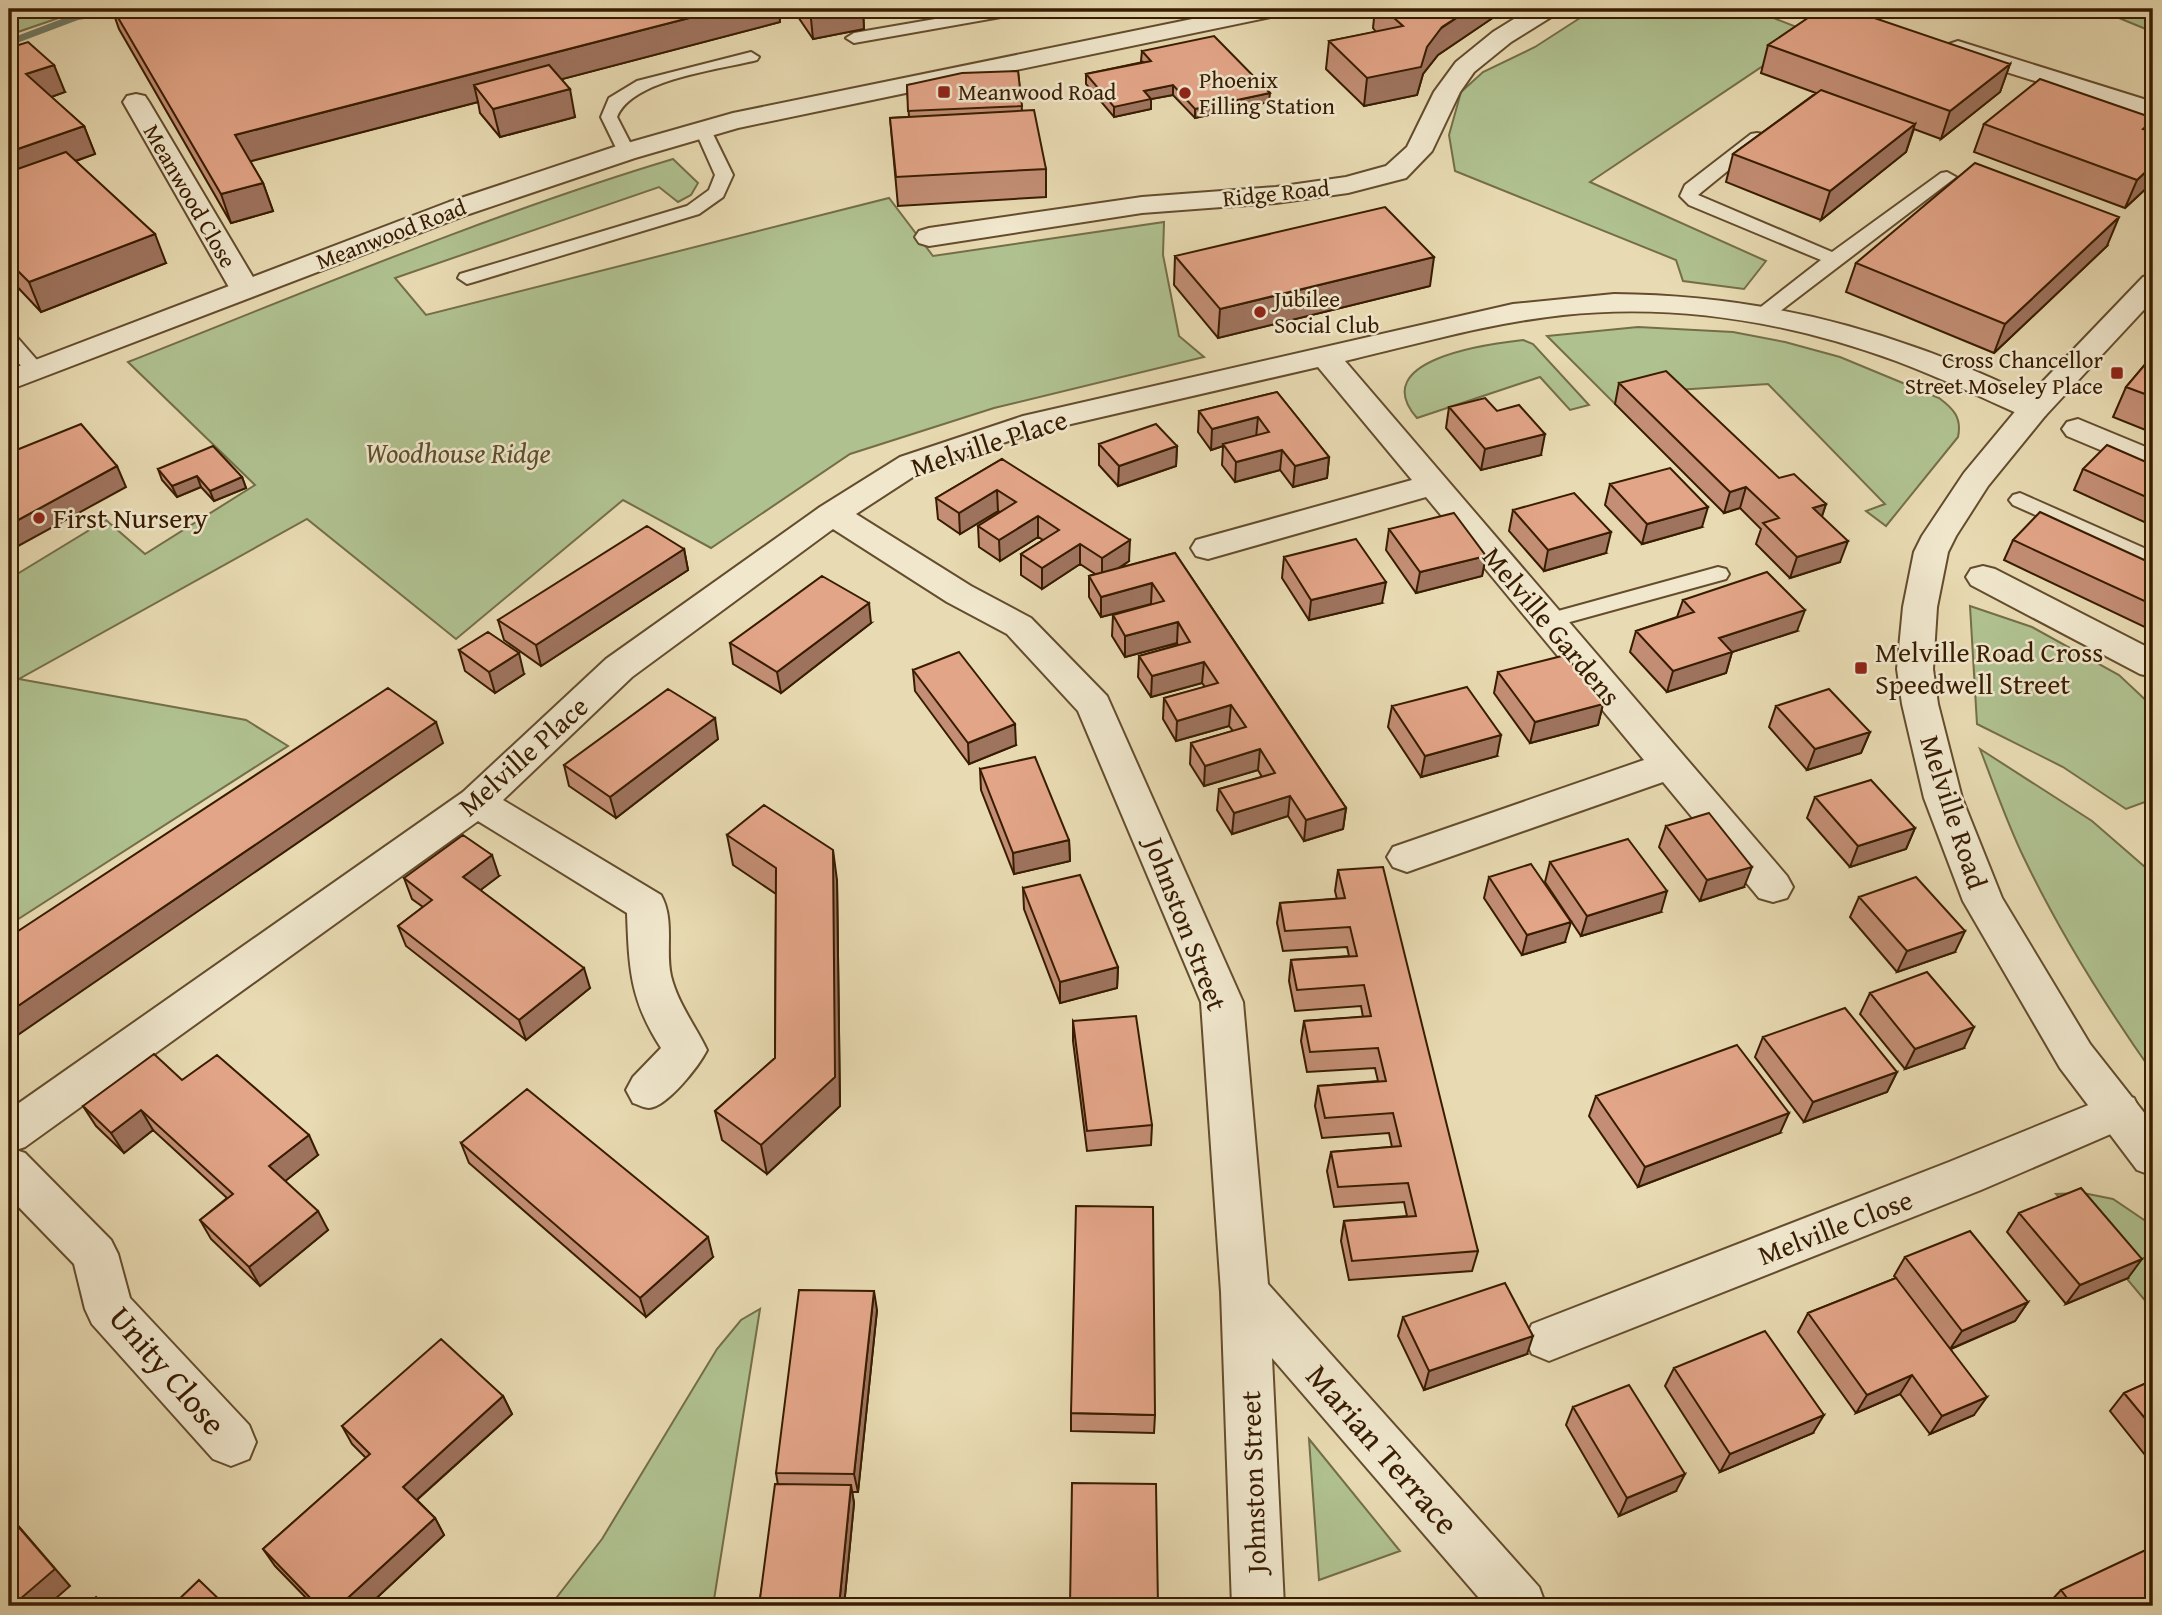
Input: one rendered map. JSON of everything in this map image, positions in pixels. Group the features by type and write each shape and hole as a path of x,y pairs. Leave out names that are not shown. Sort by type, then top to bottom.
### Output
{"street":[{"name":"Meanwood Road","path":"9,381 458,208 626,152 733,121 1275,9"},
{"name":"Ridge Road","path":"929,237 1142,205 1276,195 1336,187 1396,172 1419,151 1447,92 1465,67 1502,37 1547,9"},
{"path":"1928,41 2038,85 2153,110"},
{"name":"Meanwood Close","path":"136,102 245,289"},
{"name":"Melville Road","path":"2149,293 2034,409 1976,480 1931,552 1920,607 1915,669 1920,704 1943,798 1983,901 2075,1056 2153,1157"},
{"name":"Melville Place","path":"9,1134 477,802 618,668 832,514 911,464 1023,426 1513,313 1569,304 1642,301 1740,309 1764,314 1812,325 1906,354 2034,409"},
{"name":"Melville Gardens","path":"1326,358 1773,887"},
{"path":"2078,429 2153,462"},
{"path":"1208,548 1433,485"},
{"name":"Johnston Street","path":"832,514 959,594 1019,626 1094,705 1223,1002 1245,1292 1258,1606"},
{"path":"1983,577 2153,665"},
{"path":"1408,857 1671,765"},
{"path":"477,802 647,906 650,974 663,1017 686,1050 648,1090"},
{"name":"Melville Close","path":"1549,1339 1965,1176 2118,1111"},
{"name":"Unity Close","path":"9,1167 95,1254 109,1310 231,1443"},
{"name":"Marian Terrace","path":"1245,1292 1520,1606"}],"lane":[{"path":"923,9 933,22"},
{"path":"854,38 1018,9"},
{"path":"626,152 609,117 615,102 643,84 751,57"},
{"path":"1773,126 1691,189 1689,196 1695,201 1834,259"},
{"path":"467,278 693,210 717,193 724,175 703,130"},
{"path":"1764,314 1947,177"},
{"path":"9,340 36,371"},
{"path":"2020,500 2153,561"},
{"path":"1548,621 1718,574"}],"green space":[{"path":"9,9 85,9 9,35"},
{"path":"1594,9 1788,9 1776,19 1812,33 1590,182 1766,261 1744,289 1683,281 1676,260 1455,171 1449,135 1461,92 1483,72 1535,47"},
{"path":"2097,9 2153,9 2153,32"},
{"name":"Woodhouse Ridge","path":"673,159 698,183 691,195 678,202 659,187 395,278 426,315 889,198 933,256 1164,222 1163,255 1179,336 1204,357 994,408 850,454 711,548 623,500 456,639 307,519 19,679 246,720 288,746 9,925 9,579 106,520 145,554 255,485 128,362 466,229"},
{"path":"1638,327 1733,332 1840,357 1939,398 1956,414 1959,424 1958,437 1886,526 1866,511 1885,504 1768,384 1661,391 1615,404 1547,336"},
{"path":"1523,340 1533,344 1589,405 1570,410 1540,377 1417,418 1405,398 1407,382 1419,369 1460,351"},
{"path":"1970,606 2032,627 2119,675 2153,707 2153,799 2126,809 2063,767 1977,724"},
{"path":"1980,749 2092,821 2153,874 2153,1073 2101,995 2038,886 2006,818"},
{"path":"2083,1193 2113,1199 2153,1226 2153,1310 2056,1194"},
{"path":"760,1309 713,1606 550,1606 602,1539 717,1349 741,1320"},
{"path":"1309,1439 1400,1551 1319,1580"}],"building":[{"path":"113,9 724,9 235,135 263,183 221,194"},
{"path":"1384,9 1470,9 1442,27 1427,47 1421,67 1367,78 1329,41 1403,26"},
{"path":"1821,9 1848,9 2010,64 1950,111 1768,45"},
{"path":"1214,36 1270,93 1195,109 1173,85 1144,91 1151,99 1114,107 1086,74 1151,61 1142,51"},
{"path":"28,42 54,65 26,74 84,126 9,152 9,48"},
{"path":"549,65 570,89 493,109 474,85"},
{"path":"1018,71 1022,106 908,111 907,85 962,73"},
{"path":"2040,79 2153,118 2143,129 2153,132 2153,165 2137,180 1984,124"},
{"path":"1821,90 1915,124 1830,191 1733,154"},
{"path":"1034,110 1046,169 896,177 890,118"},
{"path":"66,152 155,234 29,282 9,262 9,172"},
{"path":"1975,163 2119,217 2005,324 1856,263"},
{"path":"1385,207 1434,257 1220,309 1175,256"},
{"path":"2153,355 2153,397 2126,387"},
{"path":"1666,371 1779,478 1794,474 1826,504 1813,508 1848,541 1797,557 1763,523 1779,518 1746,487 1730,492 1619,383"},
{"path":"1277,392 1329,457 1295,466 1282,450 1236,462 1223,444 1269,432 1258,417 1212,429 1199,411"},
{"path":"1485,398 1497,411 1519,405 1545,434 1485,449 1449,407"},
{"path":"81,424 117,466 9,525 9,453"},
{"path":"1156,424 1177,446 1119,466 1099,444"},
{"path":"2107,445 2153,465 2153,500 2083,469"},
{"path":"213,446 242,477 210,491 197,476 172,486 158,469"},
{"path":"1002,459 1130,540 1102,558 1080,544 1042,568 1021,554 1059,530 1038,516 999,540 978,526 1016,502 997,490 959,513 936,498"},
{"path":"1670,468 1708,507 1647,524 1610,484"},
{"path":"1574,493 1611,532 1548,550 1513,510"},
{"path":"2040,512 2153,564 2153,605 2013,540"},
{"path":"1454,513 1486,556 1420,572 1389,529"},
{"path":"647,526 684,549 536,645 498,620"},
{"path":"1356,539 1386,582 1311,600 1284,557"},
{"path":"1175,553 1346,808 1306,820 1290,796 1234,813 1219,789 1275,773 1260,749 1205,766 1191,743 1246,727 1231,705 1177,721 1164,698 1218,683 1204,662 1152,676 1139,656 1190,642 1178,622 1125,636 1113,615 1164,601 1152,583 1101,597 1089,576"},
{"path":"1767,572 1805,610 1719,638 1732,652 1673,671 1636,631 1694,612 1683,600"},
{"path":"822,576 869,603 777,672 730,643"},
{"path":"488,632 519,653 489,672 459,650"},
{"path":"959,652 1015,724 968,743 913,670"},
{"path":"1566,655 1603,704 1535,722 1498,672"},
{"path":"1467,687 1501,735 1425,756 1392,706"},
{"path":"388,688 436,722 9,1012 9,937"},
{"path":"668,689 715,718 610,797 564,765"},
{"path":"1829,689 1870,732 1815,749 1776,706"},
{"path":"1035,757 1069,840 1013,853 980,769"},
{"path":"1871,780 1915,828 1858,846 1815,797"},
{"path":"764,805 833,850 835,1077 761,1145 715,1111 775,1058 776,868 727,835"},
{"path":"1709,813 1752,867 1707,880 1666,826"},
{"path":"463,835 492,855 463,877 584,968 519,1020 398,926 432,900 404,878"},
{"path":"1628,839 1667,891 1587,916 1550,862"},
{"path":"1531,864 1571,922 1527,935 1489,877"},
{"path":"1383,867 1478,1251 1352,1261 1344,1221 1416,1216 1408,1183 1338,1187 1331,1152 1401,1146 1393,1113 1325,1118 1318,1086 1386,1081 1378,1048 1310,1052 1304,1021 1371,1016 1364,985 1297,990 1291,960 1357,956 1350,927 1285,931 1280,903 1345,898 1338,870"},
{"path":"1080,875 1118,967 1060,982 1023,888"},
{"path":"1916,877 1965,931 1907,951 1859,897"},
{"path":"1927,972 1974,1027 1915,1049 1870,993"},
{"path":"1845,1008 1897,1072 1813,1102 1763,1037"},
{"path":"1136,1016 1152,1125 1087,1131 1073,1021"},
{"path":"1737,1045 1789,1113 1645,1167 1596,1096"},
{"path":"154,1054 182,1080 217,1055 309,1135 269,1166 318,1211 249,1267 200,1220 233,1194 141,1110 111,1133 83,1106"},
{"path":"527,1089 708,1237 640,1298 461,1143"},
{"path":"2081,1188 2142,1259 2080,1285 2019,1213"},
{"path":"1076,1206 1153,1207 1155,1415 1071,1413"},
{"path":"1970,1231 2028,1302 1962,1331 1905,1257"},
{"path":"1896,1278 1987,1397 1942,1416 1912,1375 1867,1395 1808,1313"},
{"path":"1505,1283 1533,1336 1429,1371 1403,1317"},
{"path":"799,1290 874,1291 854,1474 776,1473"},
{"path":"1765,1331 1824,1415 1730,1454 1674,1368"},
{"path":"441,1339 503,1396 403,1487 435,1518 339,1606 318,1606 263,1549 370,1454 342,1426"},
{"path":"2153,1380 2153,1428 2124,1393"},
{"path":"1629,1385 1685,1474 1627,1498 1573,1407"},
{"path":"1072,1483 1156,1484 1158,1606 1070,1606"},
{"path":"775,1484 851,1485 839,1606 759,1606"},
{"path":"9,1516 55,1569 12,1606 9,1606"},
{"path":"2152,1547 2153,1606 2073,1606 2061,1590"},
{"path":"199,1580 226,1606 172,1606"},
{"path":"96,1597 105,1606 85,1606"},
{"path":"2035,1601 2038,1606 2024,1606"}],"waterway":[{"path":"9,43 76,17 128,9"}],"place":[{"name":"Meanwood Road","path":"944,92"},
{"name":"Phoenix Filling Station","path":"1185,93"},
{"name":"Jubilee Social Club","path":"1260,312"},
{"name":"Cross Chancellor Street Moseley Place","path":"2117,373"},
{"name":"First Nursery","path":"39,518"},
{"name":"Melville Road Cross Speedwell Street","path":"1861,668"}]}
